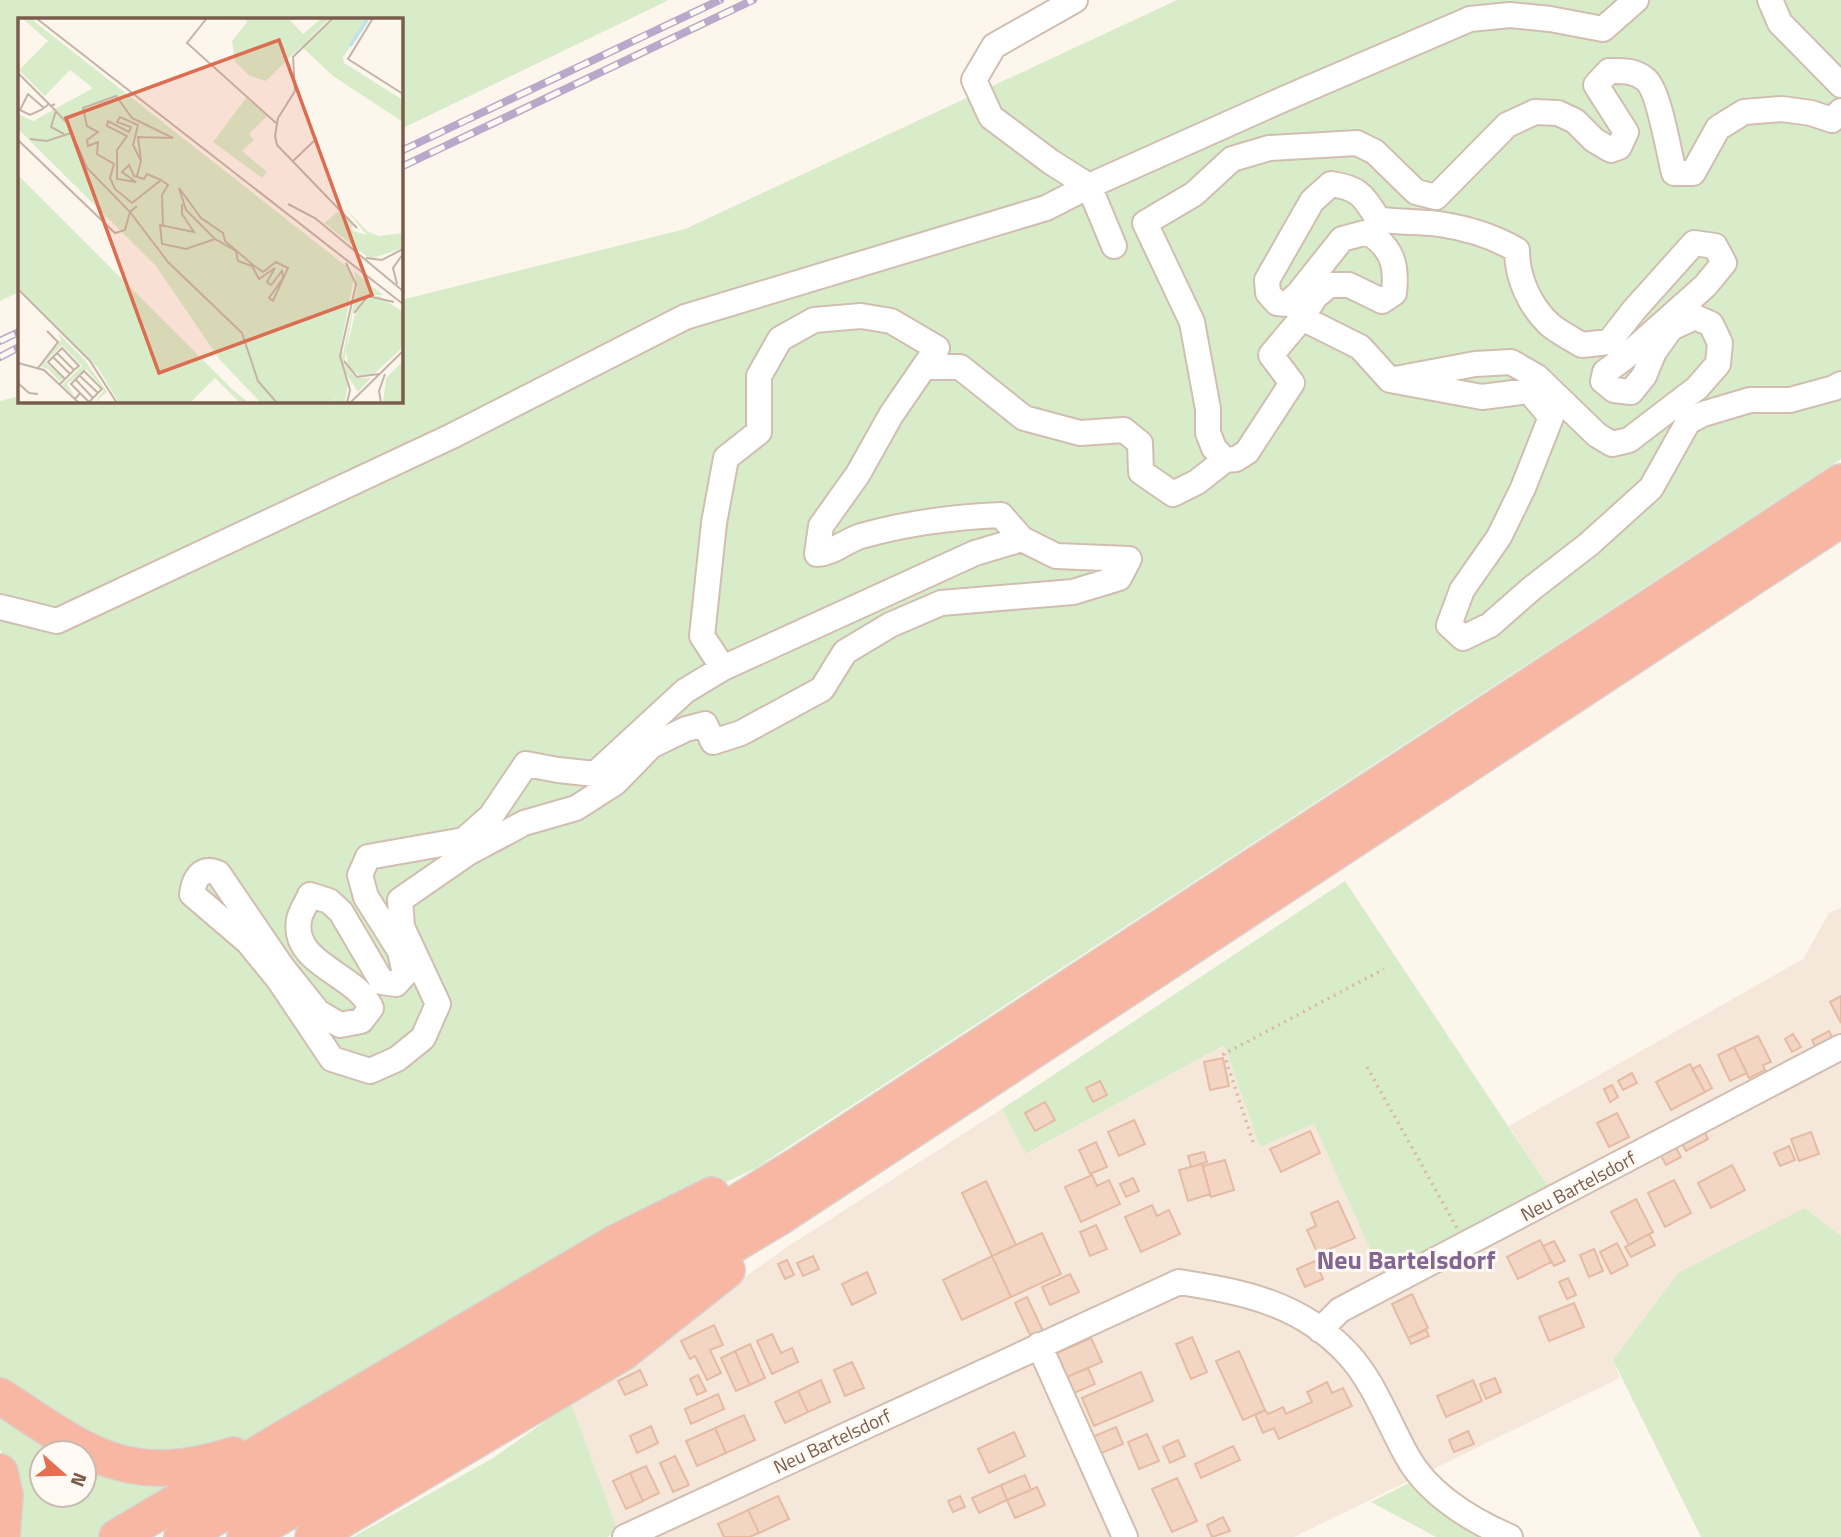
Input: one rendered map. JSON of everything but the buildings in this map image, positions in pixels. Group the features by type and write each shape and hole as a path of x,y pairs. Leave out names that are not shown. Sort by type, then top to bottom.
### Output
{"highway":[{"path":"182,1537 435,1388 800,1164 1841,482"},
{"path":"245,1537 778,1218 1841,519"},
{"path":"117,1537 615,1243 759,1173 800,1164"},
{"path":"313,1537 622,1353 744,1256 778,1218"},
{"path":"0,1396 72,1443 110,1461 136,1467 161,1469 191,1466 245,1452 263,1451"},
{"path":"0,1472 5,1495 2,1537"}],"street":[{"path":"1075,0 994,46 974,80 991,117 1051,162 1090,186 1114,246"},
{"path":"0,607 57,621 452,436 685,317 1046,208 1286,98 1470,19 1510,15 1603,29 1636,0"},
{"path":"1770,0 1780,23 1841,85"},
{"path":"1225,460 1214,448 1208,433 1208,409 1192,322 1145,223 1194,194 1232,159 1269,148 1357,143 1375,152 1416,192 1436,197 1507,125 1535,111 1558,113 1575,121 1594,140 1612,150 1619,147 1626,132 1596,85 1609,71 1629,71 1648,80 1657,101 1674,173 1693,173 1718,128 1744,112 1782,109 1811,113 1832,120 1841,111"},
{"path":"924,367 960,367 1024,418 1080,433 1124,430 1140,443 1141,472 1173,494 1197,482 1225,460 1236,459 1247,453 1292,383 1270,355 1302,318 1315,298 1329,285 1349,285 1382,301 1394,293 1396,274 1390,253 1380,240 1368,232 1342,239 1287,304 1277,303 1268,293 1267,280 1312,201 1331,184 1350,187 1365,200 1378,219 1397,223 1437,223 1496,237 1517,250 1517,270 1528,295 1549,324 1582,345 1609,342 1694,243 1716,246 1724,263 1704,286 1605,372 1603,381 1614,390 1631,392 1644,376 1654,352 1671,328 1695,317 1711,324 1720,343 1718,364 1697,387 1629,440 1612,444 1597,435 1537,377 1511,362 1475,364 1390,380"},
{"path":"723,667 702,636 714,523 726,458 759,432 759,376 780,339 814,320 861,316 891,321 937,348 891,415 858,474 821,526 817,554 830,553 858,537 955,517 1001,515 1022,539 1056,556 1129,559 1119,578 1073,592 942,603 890,625 845,652 822,689 741,733 713,741 705,724 686,729 651,746 615,783 576,808 524,823 468,853 400,900 402,928 438,1004 423,1038 397,1059 370,1071 332,1059 279,979 248,942 192,894 194,882 202,872 211,870 218,873 282,967 318,1012 341,1026 361,1021 371,1008 366,995 314,958 301,943 299,920 310,895 330,901 341,912 382,982 396,984 405,974 400,951 366,897 360,875 368,857 464,841 491,816 526,764 595,774 685,691 723,667 975,553 1022,539"},
{"path":"1302,318 1360,347 1390,380 1482,397 1529,391 1551,417 1523,488 1499,537 1462,590 1449,625 1463,638 1490,625 1589,544 1651,488 1688,422 1703,414 1750,400 1790,400 1841,384"},
{"name":"Neu Bartelsdorf","path":"1320,1330 1340,1310 1841,1048"},
{"name":"Neu Bartelsdorf","path":"625,1537 1178,1282 1240,1292 1283,1306 1320,1330 1348,1354 1374,1392 1409,1459 1441,1496 1481,1524 1510,1537"},
{"path":"1039,1345 1125,1537"}],"path":[{"path":"1253,1142 1224,1054 1384,969"},
{"path":"1367,1067 1467,1245"}],"shaded area":[{"path":"1841,908 1841,1236 1805,1208 1613,1360 1620,1378 1294,1537 619,1537 571,1403 784,1249 1002,1109 1027,1154 1224,1045 1260,1146 1314,1124 1385,1281 1551,1191 1509,1126 1803,959 1829,913"}],"green space":[{"path":"0,0 669,0 402,129 402,18 18,18 18,292 0,301"},
{"path":"1177,0 1841,0 1841,459 756,1168 246,1441 152,1463 0,1388 0,401 18,396 18,402 402,402 402,300 685,229"},
{"path":"1345,881 1552,1192 1385,1282 1314,1124 1260,1147 1224,1045 1026,1154 1002,1109"},
{"path":"1805,1208 1841,1236 1841,1537 1701,1537 1613,1360 1679,1272"},
{"path":"571,1403 618,1531 607,1537 353,1537 493,1458"},
{"path":"0,1413 42,1439 28,1439 28,1509 98,1509 98,1468 175,1484 100,1537 11,1537 7,1467 0,1449"},
{"path":"1413,1481 1493,1537 1436,1537 1371,1502"}],"railway":[{"path":"402,151 720,0"},
{"path":"402,167 753,0"},
{"path":"0,341 18,332"},
{"path":"0,357 18,348"}],"district":[{"name":"Neu Bartelsdorf","path":"1406,1260"}]}
